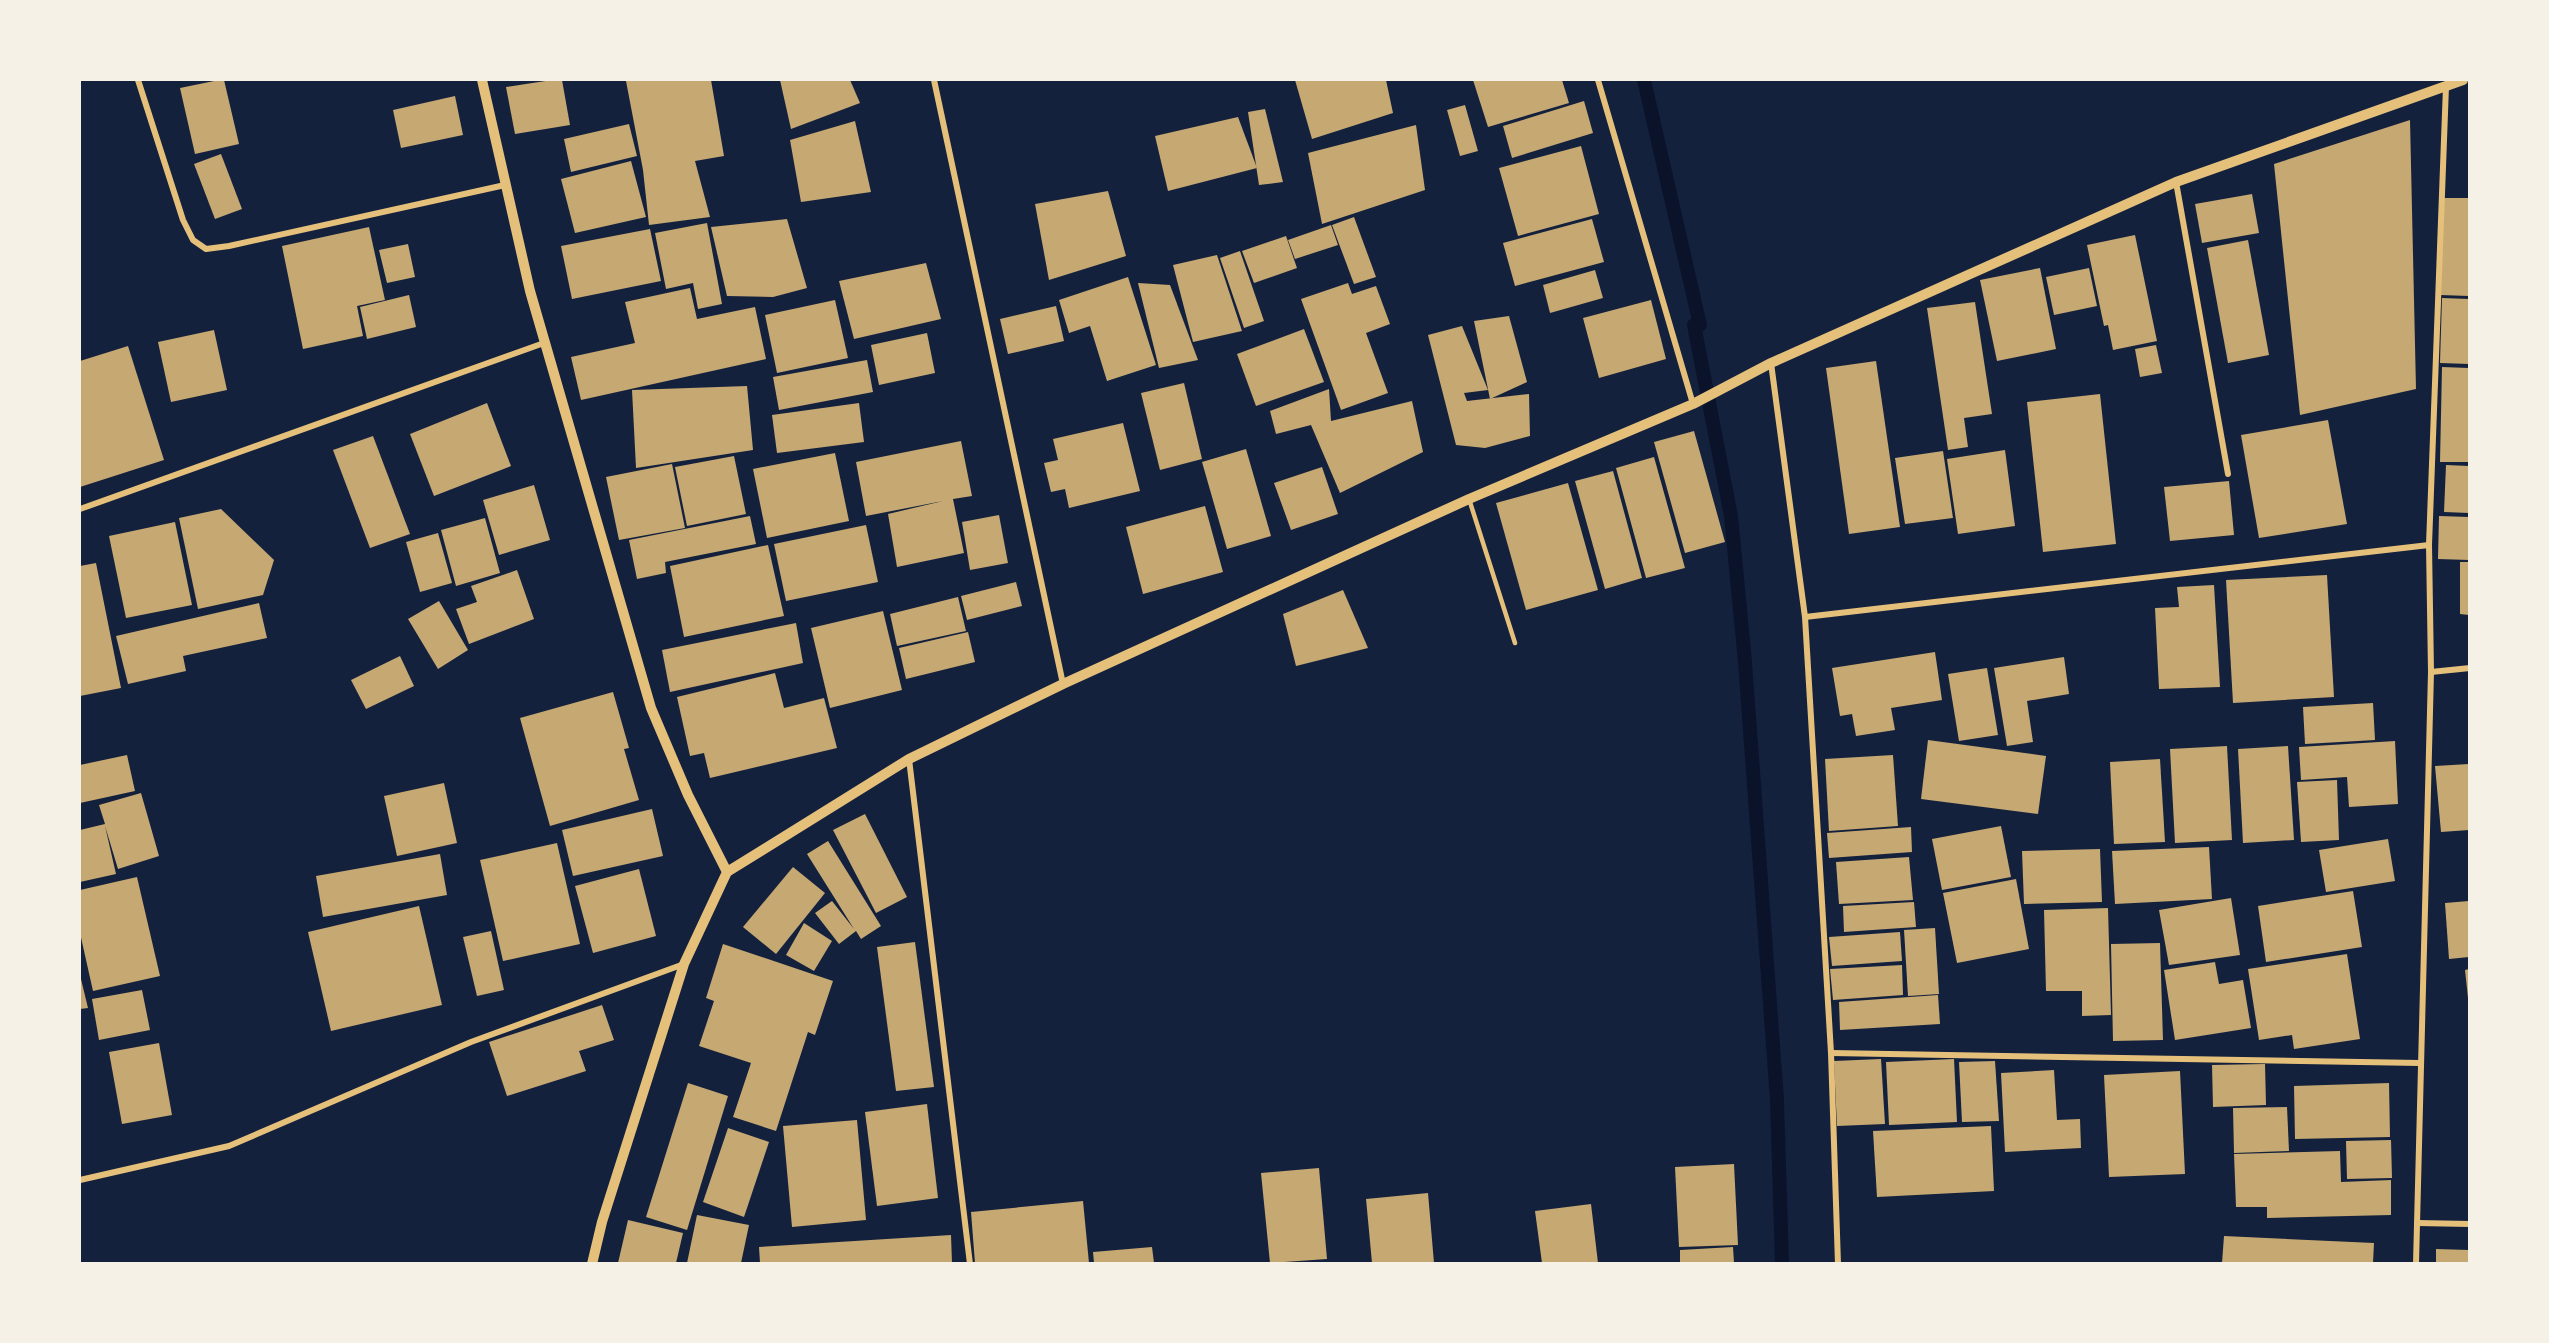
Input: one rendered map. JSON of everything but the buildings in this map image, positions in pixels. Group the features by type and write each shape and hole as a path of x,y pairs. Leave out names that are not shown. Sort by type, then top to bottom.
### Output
{"street":[{"path":"138,80 183,220 193,240 206,249 506,185"},
{"path":"482,80 544,343 651,708 683,784 727,872"},
{"path":"934,80 1063,684"},
{"path":"1598,80 1696,403"},
{"path":"592,1263 602,1222 684,963 727,872 909,759 1063,684 1469,499 1696,403 1772,363 2176,182 2463,80"},
{"path":"2416,1263 2430,672 2429,545 2446,86"},
{"path":"2176,182 2228,474"},
{"path":"80,509 544,343"},
{"path":"1772,363 1805,617 1831,1053 1838,1263"},
{"path":"1805,617 2429,545"},
{"path":"2430,672 2469,668"},
{"path":"909,759 970,1263"},
{"path":"80,1180 229,1146 471,1042 684,963"},
{"path":"1831,1053 2420,1063"},
{"path":"2417,1223 2469,1224"}],"lane":[{"path":"1469,499 1515,643"}],"waterway":[{"path":"1644,80 1700,325"},
{"path":"1694,325 1731,516 1745,662 1777,1100 1782,1264"}]}
